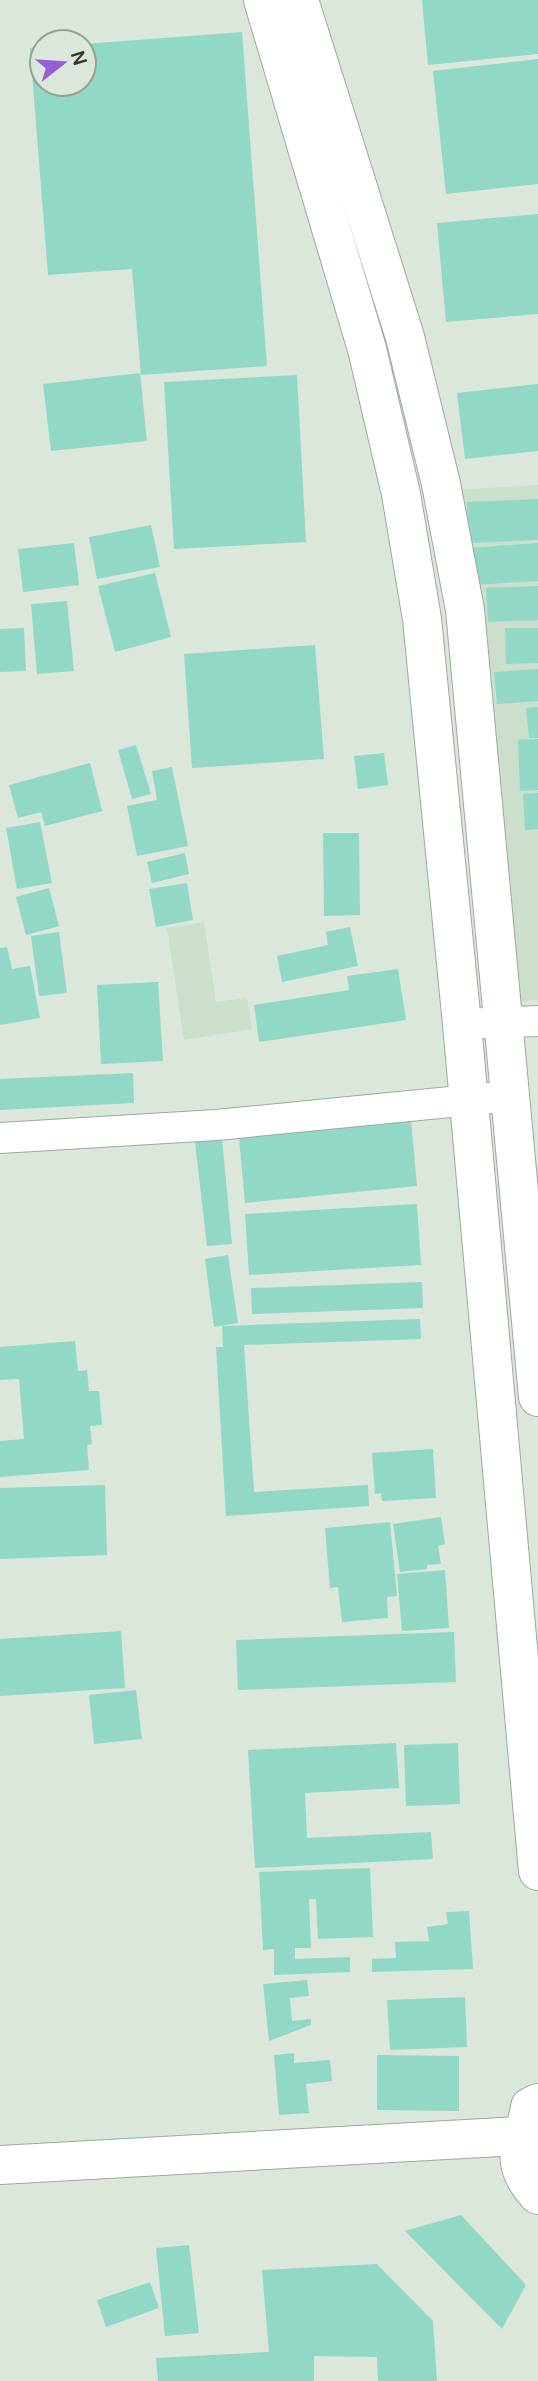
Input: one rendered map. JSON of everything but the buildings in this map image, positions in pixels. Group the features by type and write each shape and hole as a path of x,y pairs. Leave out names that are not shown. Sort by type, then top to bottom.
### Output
{"main road":[{"path":"263,0 367,349 401,494 422,619 462,1024 538,1871"},
{"path":"299,0 405,337 442,484 464,610 521,1022 511,1096 538,1397"},
{"path":"538,2103 530,2107 520,2136 519,2155 529,2185 538,2195"},
{"path":"0,2165 520,2136"}],"street":[{"path":"462,1024 521,1022"},
{"path":"0,1138 216,1125 511,1096"}],"shaded area":[{"path":"538,485 538,1000 520,1001 453,490"},
{"path":"204,922 216,1002 247,998 252,1029 184,1040 167,928"}]}
